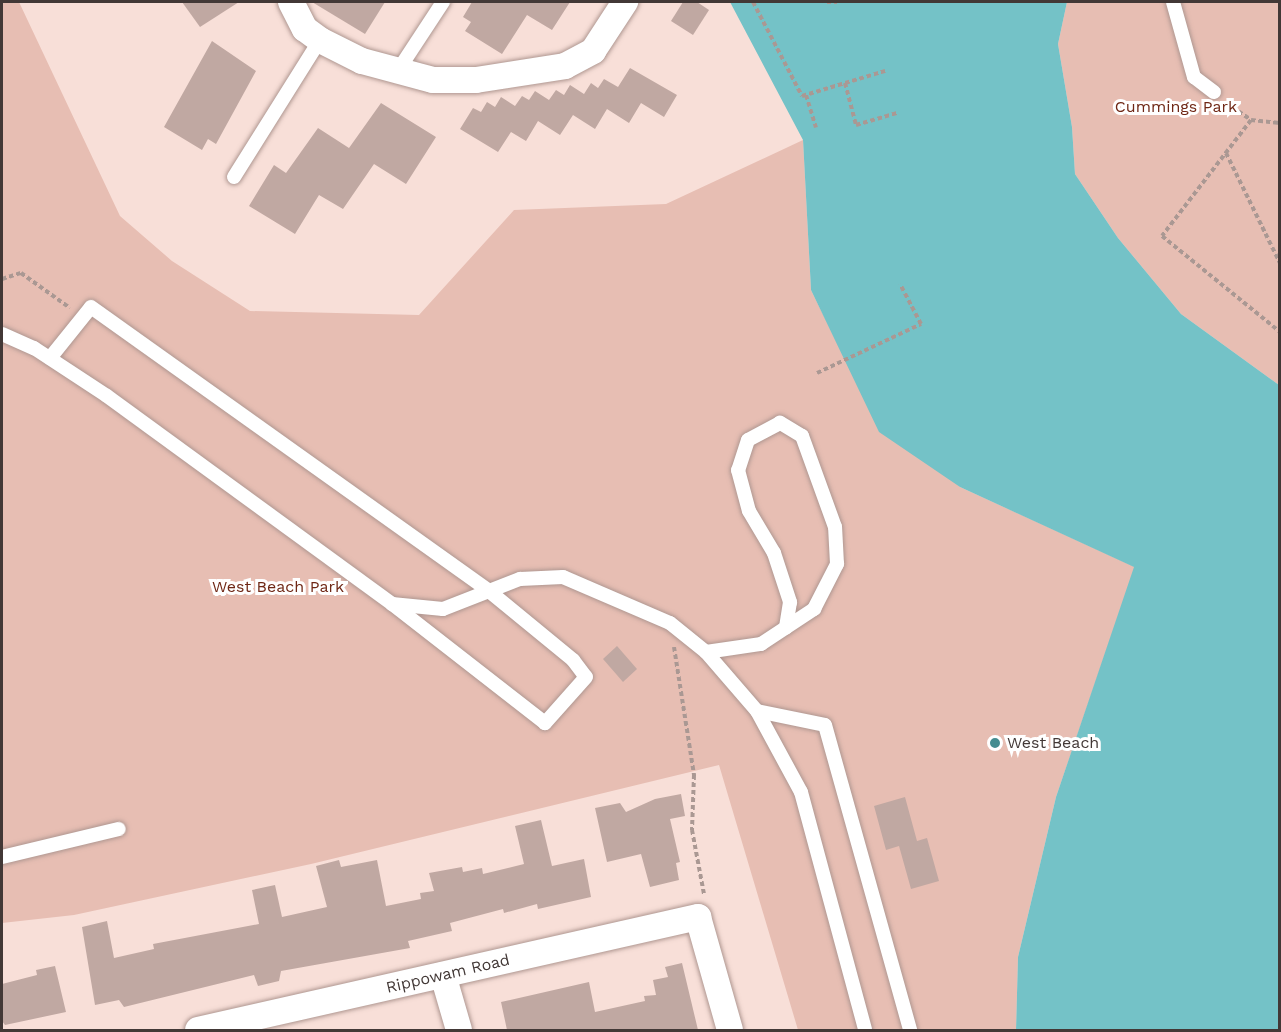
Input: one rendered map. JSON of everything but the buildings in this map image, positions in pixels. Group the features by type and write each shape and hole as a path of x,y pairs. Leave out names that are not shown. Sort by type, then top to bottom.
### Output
{"street":[{"path":"291,2 305,28 320,40 397,72 433,80 476,80 565,66 593,51 625,2"},
{"path":"698,917 730,1030"},
{"name":"Rippowam Road","path":"198,1030 698,917"},
{"path":"443,975 459,1030"}],"lane":[{"path":"397,72 443,2"},
{"path":"1173,2 1194,77 1214,92"},
{"path":"234,177 320,40"},
{"path":"2,334 50,358 392,604 545,723 586,677 573,660 489,591 91,307 50,358"},
{"path":"706,652 761,644 786,628 814,609 837,564 835,527 802,436 780,423 748,440 738,470 749,511 774,552 787,592 790,602 786,628"},
{"path":"392,604 442,609 520,579 563,577 670,623 706,652 757,711 801,792 865,1030"},
{"path":"757,711 825,725 910,1030"},
{"path":"2,857 119,829"}],"path":[{"path":"753,2 802,96 885,71"},
{"path":"827,2 837,2"},
{"path":"845,83 856,125 897,113"},
{"path":"1214,92 1251,120 1280,123"},
{"path":"806,95 816,128"},
{"path":"1251,120 1162,236 1279,332"},
{"path":"1226,153 1280,263"},
{"path":"2,279 21,273 83,316"},
{"path":"817,372 921,324 900,284"},
{"path":"681,632 672,652 694,775 692,830 705,897 698,917"}],"green space":[{"name":"West Beach Park","path":"2,2 19,2 120,216 172,261 250,311 419,315 514,210 666,204 803,140 811,290 845,359 960,487 1135,567 1056,797 1018,957 1016,1030 798,1030 719,765 311,864 74,915 2,923"},
{"name":"Cummings Park","path":"1067,2 1279,2 1279,385 1181,314 1118,238 1075,174 1072,127 1058,44"}],"water":[{"path":"730,2 1067,2 1058,44 1072,127 1075,174 1118,238 1181,314 1279,385 1279,1030 1016,1030 1018,957 1056,797 1134,567 960,487 879,432 811,290 803,140"}],"place":[{"name":"West Beach","path":"995,743"}]}
